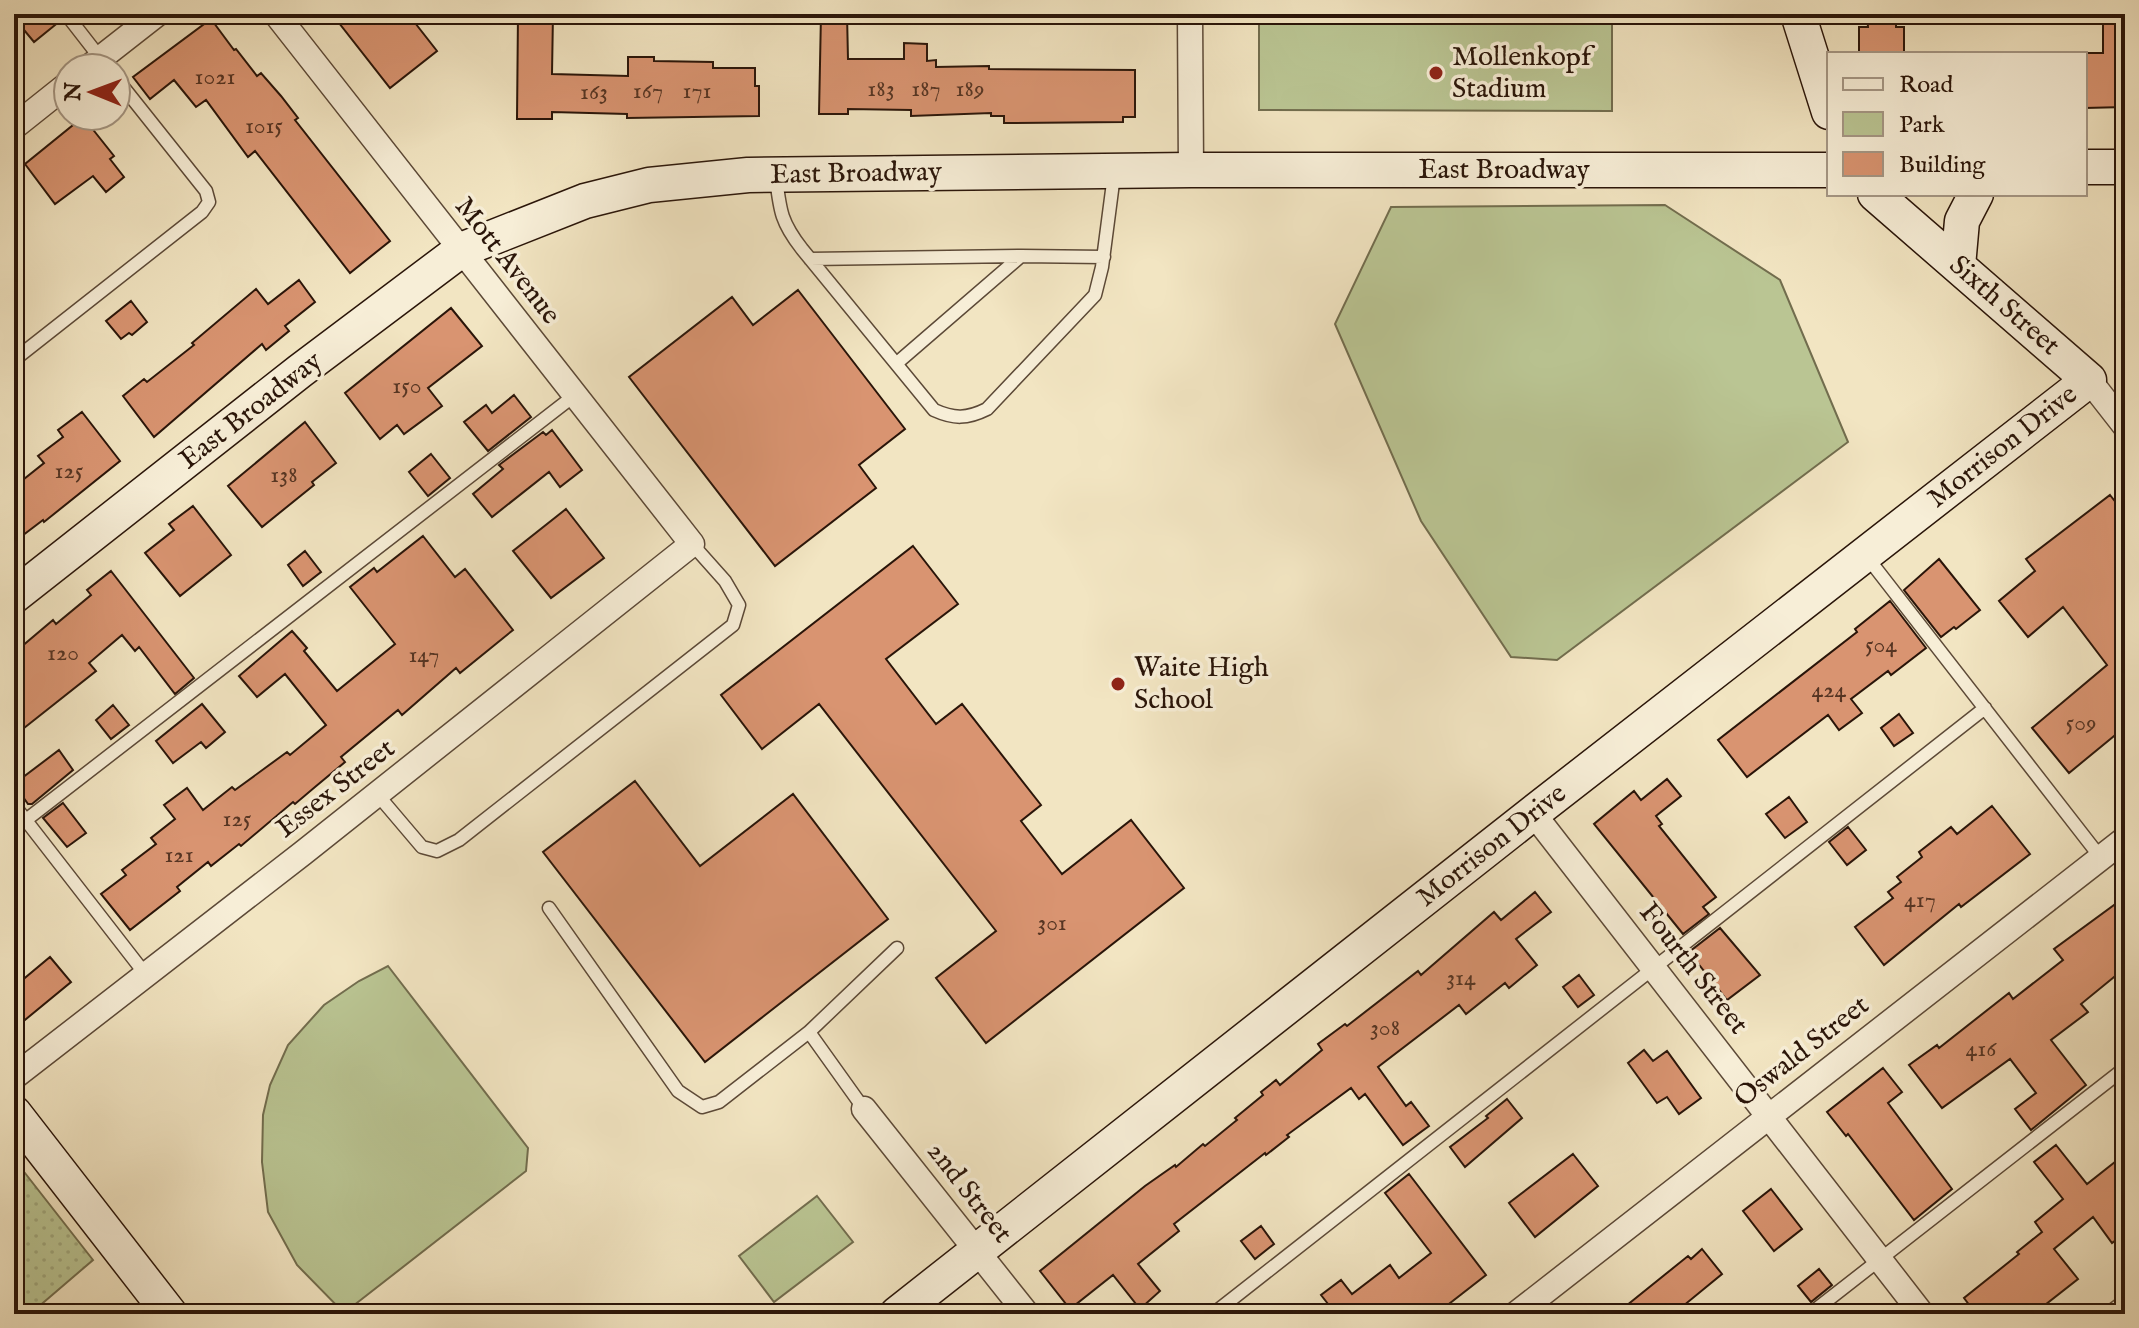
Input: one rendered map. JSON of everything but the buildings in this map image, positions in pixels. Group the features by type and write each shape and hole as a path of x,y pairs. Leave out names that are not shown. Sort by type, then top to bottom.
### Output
{"street":[{"path":"114,52 157,14"},
{"name":"Mott Avenue","path":"276,14 692,544"},
{"path":"1190,14 1191,170"},
{"path":"1798,14 1827,106"},
{"path":"14,127 52,97"},
{"path":"2087,167 2125,167"},
{"name":"East Broadway","path":"14,596 300,371 461,250 585,201 636,188 748,175 1191,170 1827,170"},
{"name":"Sixth Street","path":"1877,196 2089,380 2125,426"},
{"path":"1958,266 1962,221 1975,196"},
{"name":"Morrison Drive","path":"897,1314 2089,380"},
{"name":"Essex Street","path":"14,1077 692,544"},
{"name":"Fourth Street","path":"1533,813 1881,1260 1916,1312"},
{"name":"Oswald Street","path":"1516,1314 2125,839"},
{"name":"2nd Street","path":"864,1109 1027,1314"},
{"path":"14,1113 170,1314"},
{"path":"2117,1314 2125,1308"}],"lane":[{"path":"66,14 91,52"},
{"path":"14,360 202,212 209,202 206,191 132,98"},
{"path":"775,175 781,215 787,229 810,259 934,410 951,417 971,417 987,409 1095,295 1104,257 1114,171"},
{"path":"897,363 1021,256"},
{"path":"810,259 1104,257"},
{"path":"26,820 575,395"},
{"path":"377,794 422,847 437,851 472,830 733,625 739,605 725,581 692,544"},
{"path":"1865,554 2101,858"},
{"path":"1213,1314 1985,708"},
{"path":"14,805 146,975"},
{"path":"549,908 678,1091 702,1107 719,1102 809,1032 897,948"},
{"path":"809,1032 864,1109"},
{"path":"1810,1314 2125,1068"}],"green space":[{"name":"Mollenkopf Stadium","path":"1259,14 1612,14 1612,111 1259,110"},
{"path":"1665,205 1780,280 1848,442 1557,660 1511,657 1421,521 1335,324 1391,207"},
{"path":"388,966 528,1148 526,1171 344,1313 297,1265 268,1212 262,1162 263,1115 270,1085 288,1045 324,1005"},
{"path":"14,1159 93,1260 30,1314 14,1314"},
{"path":"817,1196 853,1242 774,1302 739,1256"}],"place":[{"name":"Mollenkopf Stadium","path":"1436,73"},
{"name":"Waite High School","path":"1118,684"}]}
